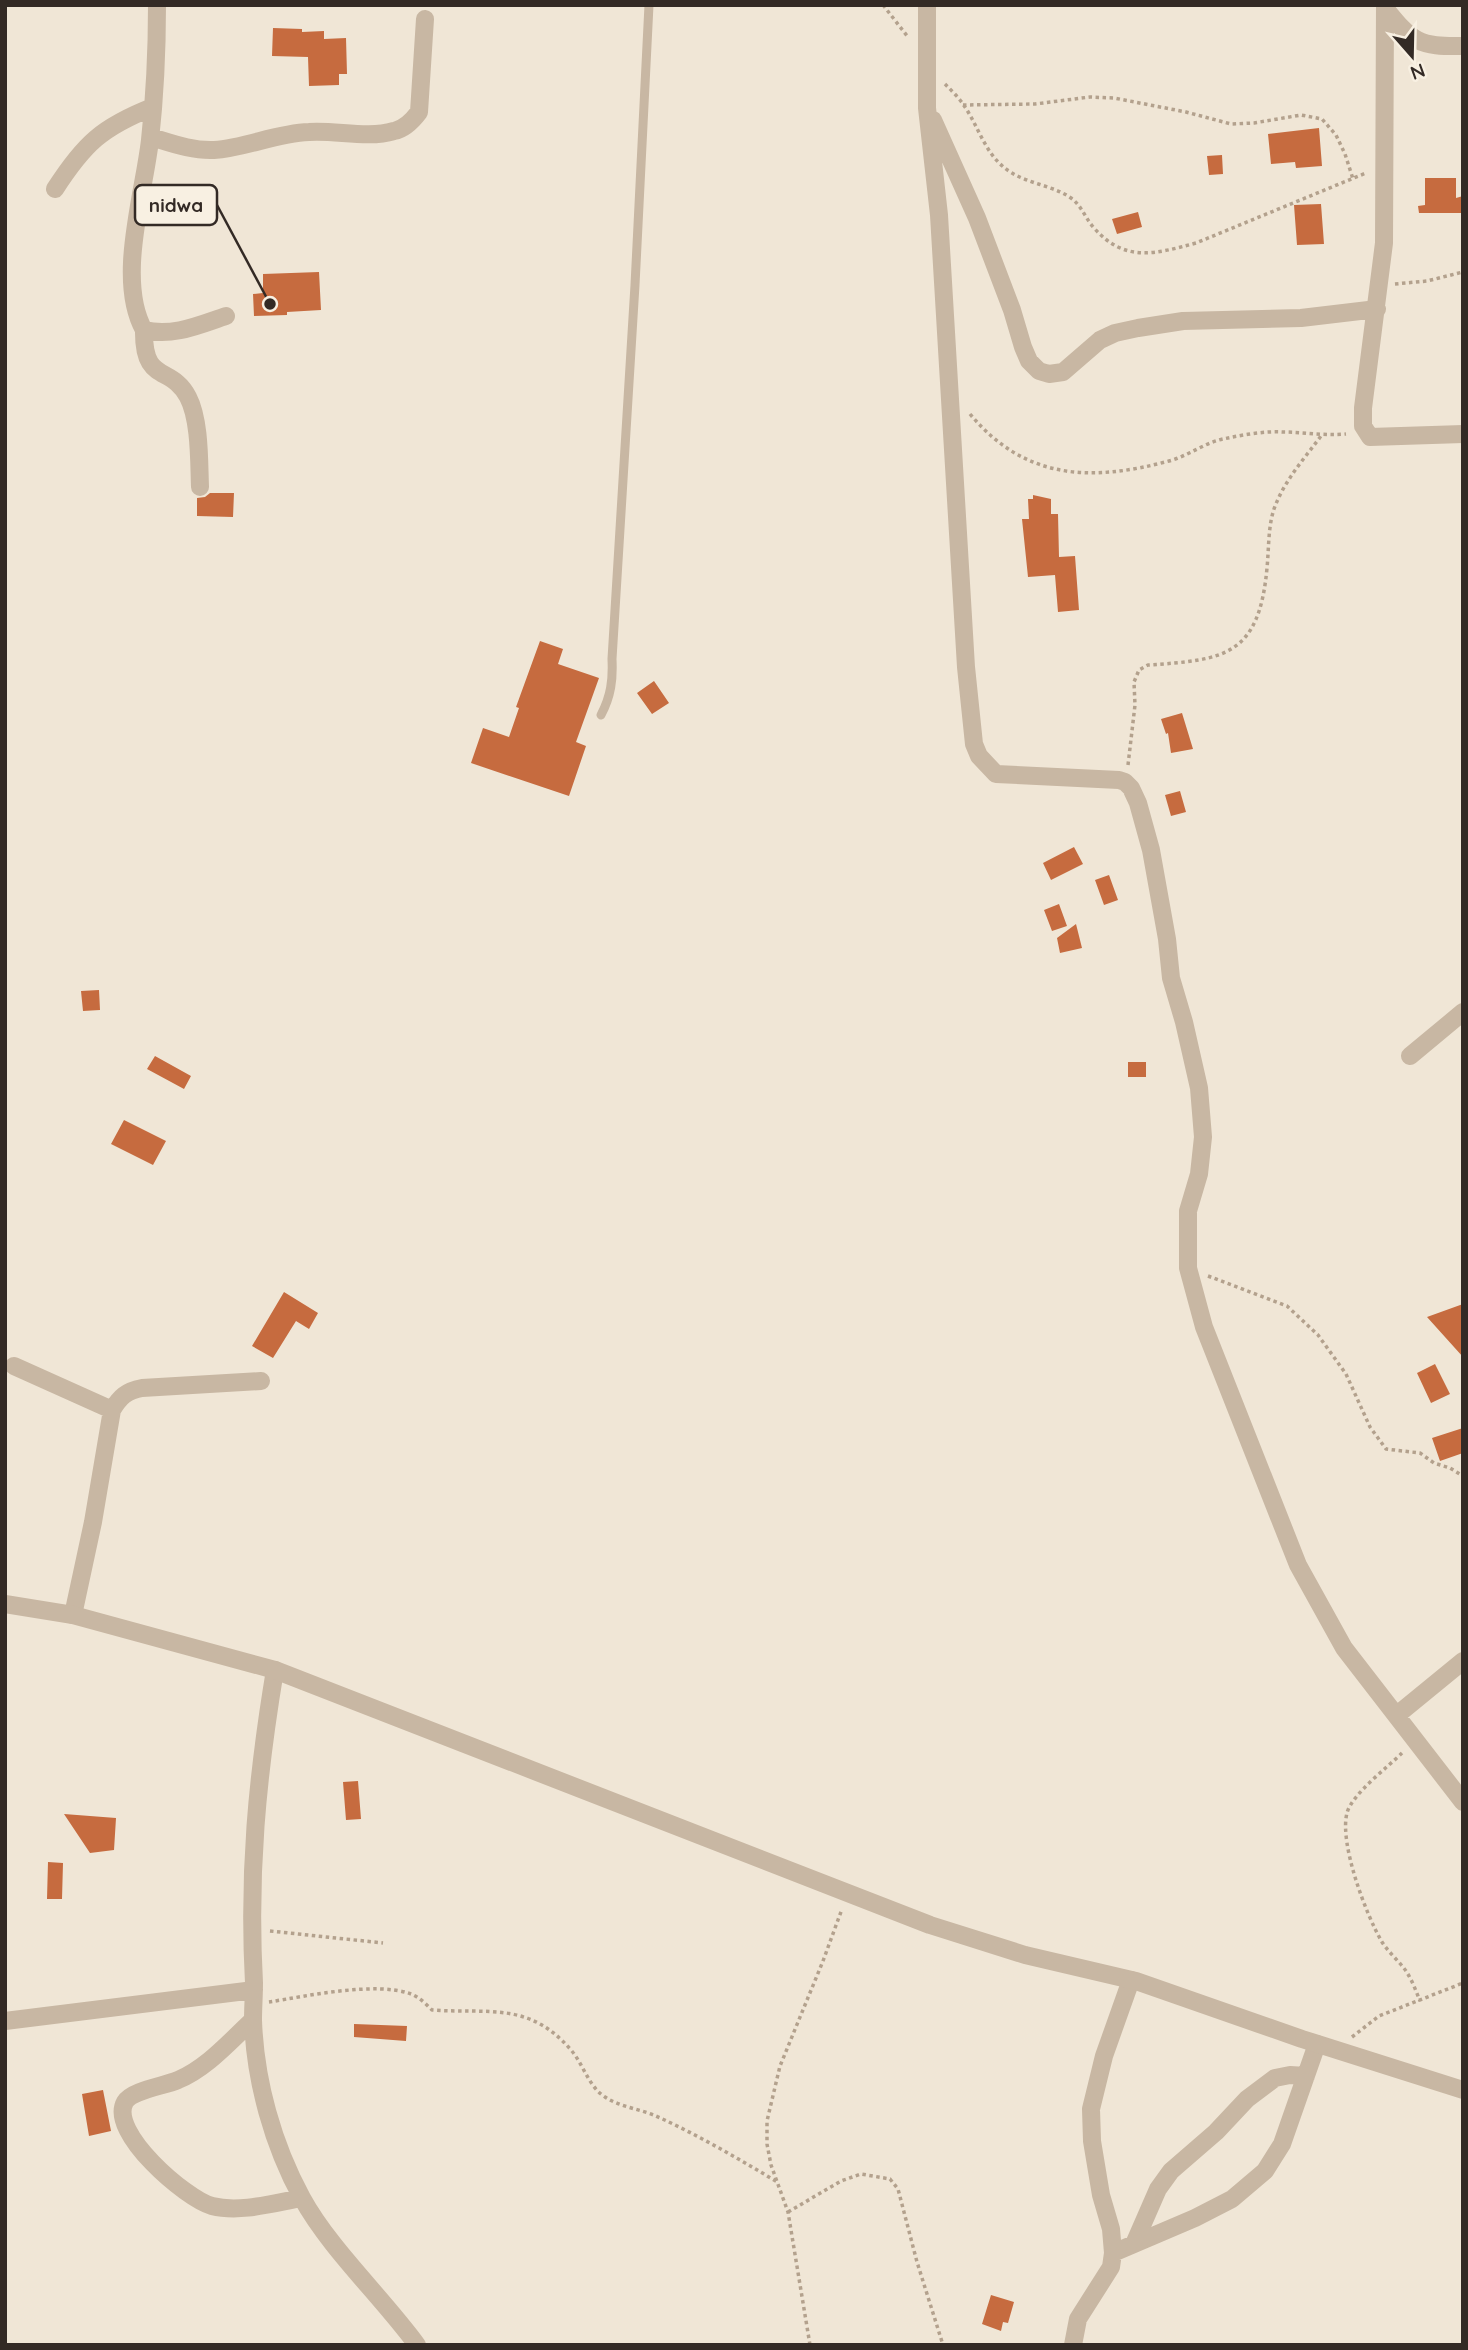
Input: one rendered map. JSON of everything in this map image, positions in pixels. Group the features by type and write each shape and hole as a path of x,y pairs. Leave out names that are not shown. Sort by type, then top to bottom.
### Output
{"street":[{"path":"158,5 151,137 132,253 132,290 136,316 144,330 148,361 158,372 177,383 187,394 193,410 200,487"},
{"path":"927,5 927,108 939,215 968,695 974,744 979,756 996,774 1125,782 1138,803 1151,849 1171,978 1199,1088 1203,1137 1199,1174 1188,1211 1188,1268 1209,1340 1298,1565 1344,1648 1463,1802"},
{"path":"1385,6 1403,32 1431,47 1463,46"},
{"path":"1385,6 1384,243 1363,408 1364,431 1370,437 1463,434"},
{"path":"151,137 190,148 213,150 310,131 362,134 396,131 411,122 419,112 425,19"},
{"path":"55,189 82,149 101,132 126,117 153,107"},
{"path":"927,108 977,218 1023,347 1029,361 1039,371 1049,374 1063,372 1100,340 1115,333 1138,328 1182,321 1301,318 1377,309"},
{"path":"144,330 159,333 187,330 226,316"},
{"path":"1410,1056 1463,1012"},
{"path":"14,1366 112,1410"},
{"path":"73,1615 93,1522 112,1410 120,1398 128,1391 142,1388 261,1381"},
{"path":"5,1605 73,1615 275,1670 930,1925 1025,1955 1131,1980 1317,2044 1463,2090"},
{"path":"1397,1715 1463,1661"},
{"path":"275,1670 256,1799 251,1927 258,2064 272,2130 302,2198 320,2226 394,2313 417,2345"},
{"path":"1073,2345 1078,2319 1111,2267 1111,2229 1101,2195 1092,2141 1091,2109 1104,2056 1131,1980"},
{"path":"5,2021 254,2005"},
{"path":"254,2005 212,2058 185,2077 162,2087 139,2091 126,2100 122,2110 136,2144 160,2171 188,2194 212,2206 263,2206 302,2198"},
{"path":"1113,2253 1232,2199 1265,2171 1282,2144 1317,2044"},
{"path":"1134,2244 1158,2189 1179,2164 1216,2132 1247,2099 1275,2078 1306,2076"}],"lane":[{"path":"601,715 613,680 611,659 635,285 649,5"}],"path":[{"path":"883,5 963,105 995,159 1011,173 1069,197 1082,209 1092,226 1115,248 1139,253 1170,250 1196,243 1386,165"},
{"path":"963,105 1035,104 1090,97 1114,98 1231,124 1301,115 1322,119 1345,154 1353,179"},
{"path":"1379,286 1427,281 1463,272"},
{"path":"948,388 974,419 1026,460 1054,470 1091,474 1120,472 1171,461 1220,439 1255,433 1283,432 1321,436 1364,431"},
{"path":"1125,782 1132,743 1134,682 1139,670 1148,665 1208,660 1227,653 1248,635 1261,597 1273,510 1288,480 1321,436"},
{"path":"1188,1268 1287,1306 1318,1335 1336,1359 1378,1441 1386,1449 1420,1453 1434,1463 1463,1476"},
{"path":"1416,1740 1358,1796 1347,1811 1346,1832 1348,1851 1377,1933 1407,1972 1420,2001"},
{"path":"810,2345 789,2212 771,2165 767,2121 773,2090 847,1894"},
{"path":"251,1927 383,1943"},
{"path":"1338,2050 1379,2016 1463,1983"},
{"path":"254,2005 332,1993 395,1989 413,1994 432,2010 479,2010 517,2015 558,2036 574,2053 596,2089 606,2098 655,2116 779,2183"},
{"path":"789,2212 841,2181 861,2174 890,2179 898,2189 943,2345"}],"building":[{"path":"273,28 302,29 302,32 324,31 324,39 346,38 347,74 339,74 339,85 309,86 308,57 272,56"},
{"path":"1319,128 1322,166 1296,168 1295,162 1271,164 1268,134"},
{"path":"1222,155 1223,174 1209,175 1207,156"},
{"path":"1425,178 1456,178 1456,198 1463,196 1463,213 1419,213 1418,206 1425,205"},
{"path":"1321,204 1324,244 1297,245 1294,205"},
{"path":"1138,212 1142,227 1117,234 1112,219"},
{"path":"319,272 321,310 254,316 253,294 263,293 263,274"},
{"path":"210,493 234,493 233,517 197,516 197,498"},
{"path":"1033,495 1051,499 1051,514 1058,514 1059,557 1075,556 1079,610 1058,612 1055,575 1028,577 1022,519 1029,519 1028,499 1033,499"},
{"path":"540,641 563,649 558,664 599,678 576,742 586,746 569,796 471,763 483,728 509,737 519,708 516,707"},
{"path":"654,681 669,703 652,714 637,693"},
{"path":"1182,713 1193,749 1171,753 1168,733 1166,734 1161,719"},
{"path":"1180,791 1186,812 1171,816 1165,795"},
{"path":"1074,847 1083,864 1051,880 1043,863"},
{"path":"1109,875 1118,900 1104,905 1095,880"},
{"path":"1059,904 1067,926 1052,931 1044,910"},
{"path":"1076,924 1082,948 1060,953 1057,938"},
{"path":"99,990 100,1010 83,1011 81,991"},
{"path":"155,1056 191,1076 184,1089 147,1069"},
{"path":"1128,1062 1146,1062 1146,1077 1128,1077"},
{"path":"124,1120 166,1141 153,1165 111,1144"},
{"path":"284,1292 318,1313 309,1329 296,1321 273,1358 252,1346"},
{"path":"1463,1304 1463,1357 1427,1317"},
{"path":"1435,1364 1450,1394 1431,1403 1417,1373"},
{"path":"1463,1428 1463,1453 1440,1461 1432,1438"},
{"path":"358,1781 361,1819 346,1820 343,1782"},
{"path":"64,1814 116,1818 114,1850 90,1853"},
{"path":"48,1862 63,1863 62,1899 47,1899"},
{"path":"354,2024 407,2026 406,2041 354,2037"},
{"path":"103,2090 111,2131 89,2136 82,2094"},
{"path":"991,2295 1014,2302 1008,2323 1003,2322 1001,2331 982,2324"}],"place":[{"name":"nidwa","path":"270,304"}]}
